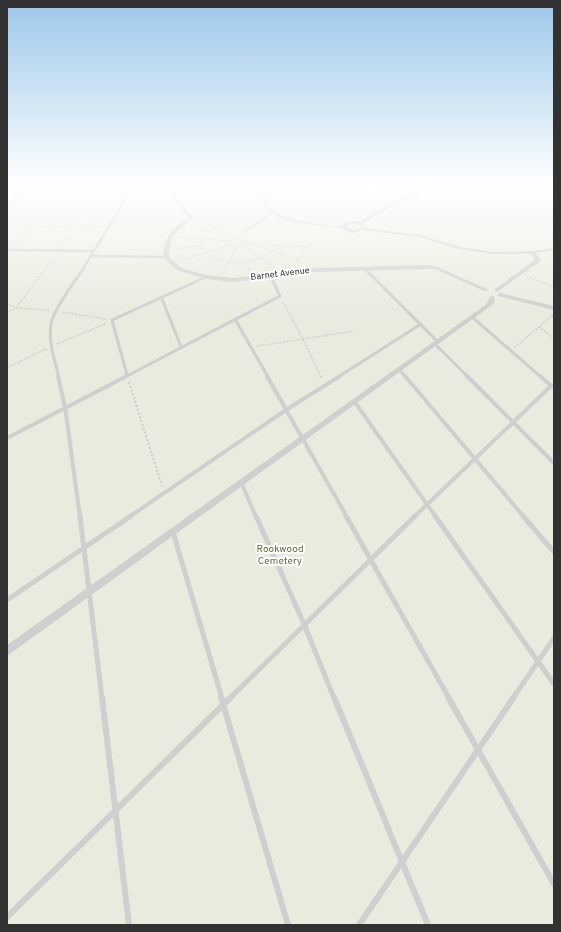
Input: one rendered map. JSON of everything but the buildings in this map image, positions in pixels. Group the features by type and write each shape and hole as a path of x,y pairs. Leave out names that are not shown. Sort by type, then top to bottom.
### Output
{"street":[{"path":"166,257 167,242 173,231 177,228"},
{"path":"346,228 352,232 364,230 420,236 460,248 482,252 509,254 554,249"},
{"path":"7,651 489,305 494,293 538,261 537,256 532,252"},
{"name":"Barnet Avenue","path":"166,257 180,268 193,273 206,277 233,280 315,270 363,268 436,268 494,293 554,308"}],"lane":[{"path":"107,228 57,311 51,324 52,346 65,407 90,591 129,925"},
{"path":"8,250 93,251"},
{"path":"90,256 166,257"},
{"path":"363,268 421,324 436,342 554,463"},
{"path":"7,438 280,296 270,275"},
{"path":"127,375 112,320 162,299 206,277"},
{"path":"162,299 181,347"},
{"path":"7,917 115,809 426,505 513,421 553,387 472,317"},
{"path":"235,319 554,884"},
{"path":"7,600 286,410 421,324"},
{"path":"399,369 554,552"},
{"path":"354,401 426,505 554,684"},
{"path":"241,482 304,624 428,925"},
{"path":"172,532 288,925"},
{"path":"359,925 554,638"}],"path":[{"path":"8,250 28,228"},
{"path":"195,228 208,232"},
{"path":"214,228 201,239 200,246 205,253 215,259 246,261 260,258 271,252 279,245"},
{"path":"219,228 250,244 298,260"},
{"path":"169,237 230,241"},
{"path":"230,245 230,241 234,237"},
{"path":"173,263 230,245 236,248 245,247 250,244 308,247 298,260 288,267"},
{"path":"166,250 200,246"},
{"path":"245,247 279,271 270,275"},
{"path":"221,279 236,248"},
{"path":"193,273 215,259"},
{"path":"246,261 252,277"},
{"path":"519,274 554,287"},
{"path":"280,296 325,385"},
{"path":"7,304 16,308 57,311 112,320"},
{"path":"7,313 16,308"},
{"path":"511,350 554,314"},
{"path":"7,368 52,346 112,320"},
{"path":"539,327 554,338"},
{"path":"250,347 354,331"},
{"path":"127,375 164,493"}],"green space":[{"name":"Rookwood Cemetery","path":"7,228 554,228 554,925 7,925"}]}
